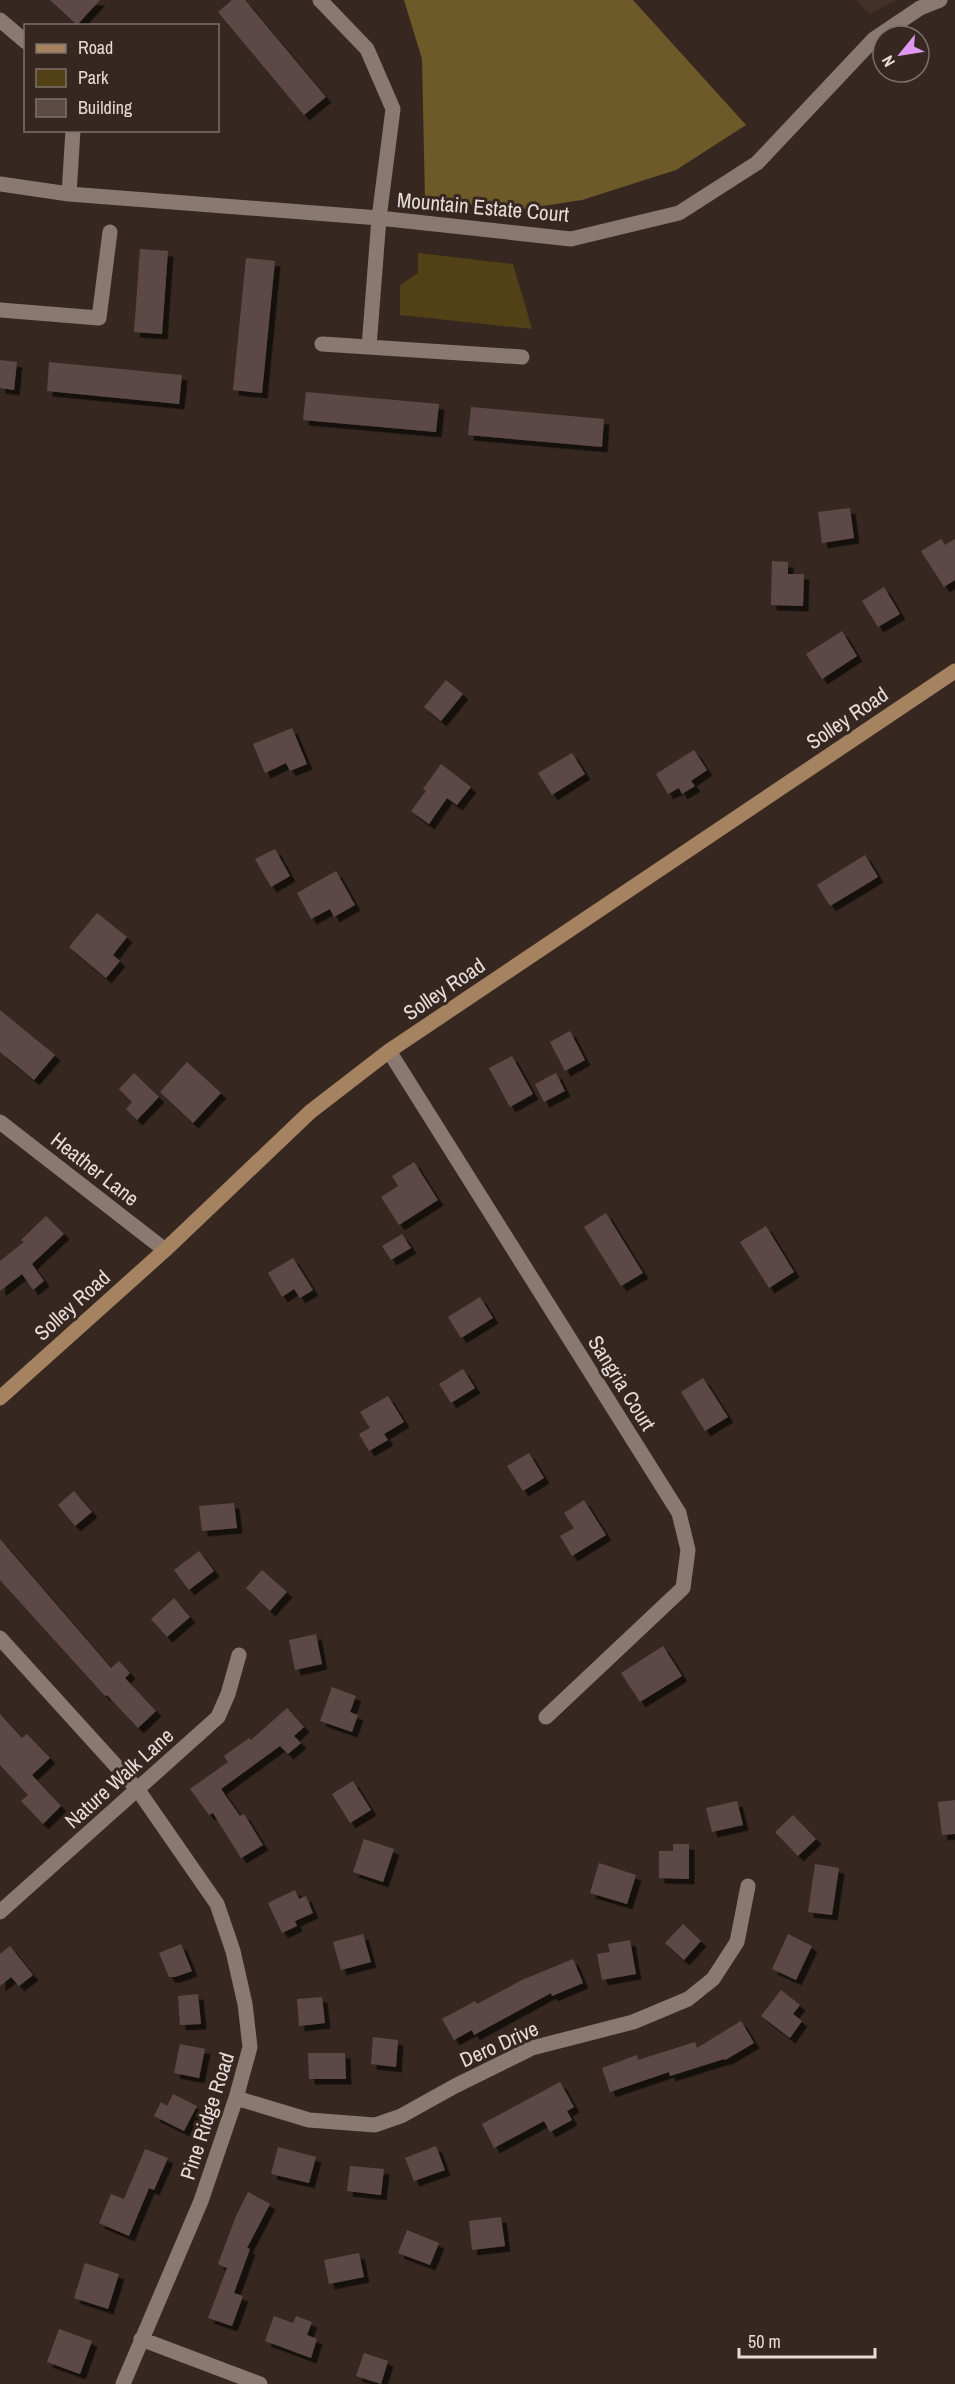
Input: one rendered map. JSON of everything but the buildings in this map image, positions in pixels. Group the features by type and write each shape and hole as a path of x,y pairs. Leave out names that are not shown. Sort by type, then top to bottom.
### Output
{"main road":[{"name":"Solley Road","path":"0,1398 165,1250 309,1112 389,1051 955,670"}],"street":[{"path":"320,0 366,50 393,109 379,218 369,348"},
{"name":"Mountain Estate Court","path":"0,184 69,194 379,218 571,239 679,213 757,163 874,39 920,8 940,0"},
{"path":"0,20 24,40"},
{"path":"69,194 74,132"},
{"path":"0,310 99,318 110,232"},
{"path":"322,345 522,357"},
{"name":"Sangria Court","path":"389,1051 679,1513 688,1550 683,1588 546,1717"},
{"name":"Heather Lane","path":"0,1122 165,1250"},
{"name":"Pine Ridge Road","path":"0,1638 138,1790 218,1904 233,1951 245,2004 250,2047 236,2098 201,2201 123,2384"},
{"name":"Nature Walk Lane","path":"0,1912 218,1717 228,1694 239,1655"},
{"name":"Dero Drive","path":"236,2098 309,2120 375,2125 400,2116 532,2048 633,2022 688,1999 713,1979 737,1942 748,1887"},
{"path":"141,2339 260,2384"}],"shaded area":[{"path":"404,0 633,0 746,125 676,170 582,200 523,209 425,200 422,59"},
{"path":"856,0 897,0 870,14"}],"green space":[{"path":"418,253 513,264 532,329 400,315 400,285 418,273"}]}
